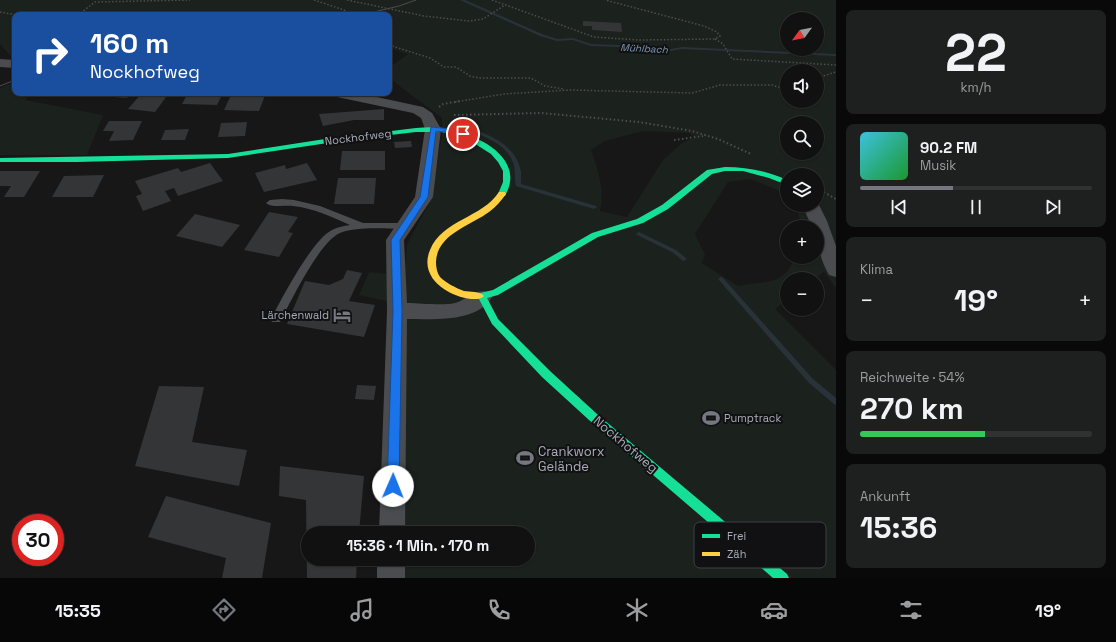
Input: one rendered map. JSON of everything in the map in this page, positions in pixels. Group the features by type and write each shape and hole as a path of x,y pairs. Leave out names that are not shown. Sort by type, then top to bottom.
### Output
{"street":[{"path":"0,63 12,64"},
{"path":"352,96 411,108 430,122 424,197 395,240 397,311 392,526"},
{"name":"Nockhofweg","path":"0,160 65,161 225,156 374,134 430,122 480,142 499,157 506,169 506,187 499,198 488,208 445,236 435,246 430,259 433,272 442,284 459,293 482,297 495,321 546,374 593,417 718,522"},
{"path":"397,311 452,311 472,306 482,297 495,293 594,235 640,221 665,207 710,172 725,169 743,169 772,176 780,180"},
{"path":"814,212 829,257 836,270"},
{"path":"391,566 391,578"},
{"name":"Nockhofweg","path":"772,568 784,578"}],"lane":[{"path":"270,202 293,201 310,205 362,226"},
{"path":"276,319 328,236 346,228 362,226 405,226"}],"path":[{"path":"81,12 95,2 108,0"},
{"path":"95,2 190,0"},
{"path":"314,0 346,12"},
{"path":"347,0 449,19 476,21 498,11 506,5"},
{"path":"492,0 578,33 594,37 639,40 716,39 723,44 732,59 836,65"},
{"path":"606,0 704,26 717,32 720,36 716,39"},
{"path":"0,12 12,14"},
{"path":"392,46 430,58 444,67 456,67 470,76 479,78 531,78 545,86 570,90"},
{"path":"824,76 836,72"},
{"path":"430,122 444,104 504,94 570,90 692,93 720,85 772,85 780,88"},
{"path":"430,122 541,113 639,122 686,130 752,154"},
{"path":"674,140 706,136"},
{"path":"824,192 836,200"}],"shaded area":[{"path":"0,0 836,0 836,288 824,272 786,272 791,264 824,264 824,220 800,220 798,212 824,212 824,168 780,168 780,191 750,179 728,182 695,234 705,255 702,263 738,286 765,282 780,277 780,305 775,309 780,316 782,316 836,370 836,578 385,578 386,566 535,566 535,526 388,526 399,328 407,244 431,200 442,135 442,118 392,80 392,66 408,54 392,49 392,12 12,12 12,58 0,44","holes":["643,131 689,133 695,137 682,143 663,160 627,217 600,211 602,195 601,188 591,150 605,141"]},
{"path":"12,83 12,96 29,96 25,100 103,115 87,155 0,155 0,88"},
{"path":"369,272 389,274 391,302 359,295"}],"building":[{"path":"583,21 621,23 622,32 592,30 592,26 583,26"},
{"path":"101,96 128,96 127,98"},
{"path":"139,96 167,96 155,112 128,109"},
{"path":"186,96 222,96 217,105 182,104"},
{"path":"231,96 265,96 259,111 224,110"},
{"path":"384,109 384,120 354,120 323,126 319,114"},
{"path":"109,121 142,121 133,140 109,141 114,131 103,131"},
{"path":"247,122 245,136 218,137 221,123"},
{"path":"189,129 185,140 161,140 165,130"},
{"path":"411,141 412,147 395,148 394,142"},
{"path":"342,151 385,151 385,170 340,170"},
{"path":"210,163 223,181 178,196 174,188 165,191 171,201 143,211 136,196 142,194 135,181 178,168 181,172"},
{"path":"307,163 317,180 264,192 255,173 285,165 286,169"},
{"path":"0,171 40,171 24,197 4,197 11,186 0,186"},
{"path":"104,175 93,197 52,197 64,176"},
{"path":"338,178 376,178 374,204 334,204"},
{"path":"269,212 298,217 288,232 293,233 279,257 244,250"},
{"path":"195,214 240,225 222,247 176,236"},
{"path":"347,270 362,273 349,301 375,305 364,337 287,324 305,281 329,285 343,279"},
{"path":"357,385 376,386 374,400 355,399"},
{"path":"159,386 204,387 192,442 247,450 239,486 135,466"},
{"path":"280,466 364,476 360,526 306,526 306,500 279,496"},
{"path":"166,496 271,523 262,578 222,578 226,558 148,537"},
{"path":"307,566 357,566 356,578 307,578"}],"waterway":[{"name":"Mühlbach","path":"462,0 541,35 557,40 573,39 591,45 646,47 665,51 682,48 836,55"},
{"path":"457,126 491,138 501,144 515,161 518,172 518,185 594,207"},
{"path":"639,234 674,251 684,259"},
{"path":"721,279 811,381 836,402"}],"tram line":[{"path":"374,12 416,0"},
{"path":"0,86 12,81"}],"traffic: fast":[{"path":"0,160 77,160 228,156 348,138 433,129 449,131 471,138 494,152 502,161 507,171 507,182 502,194"},
{"path":"479,296 495,293 595,235 640,221 665,207 710,172 725,169 743,169 772,176 780,180"},
{"path":"482,297 495,321 546,374 593,417 717,522"},
{"path":"771,568 783,578"}],"traffic: slow":[{"path":"479,296 456,292 437,279 432,267 434,250 444,236 488,209 502,194"}],"place":[{"name":"Lärchenwald","path":"342,315"},
{"name":"Pumptrack","path":"711,418"},
{"name":"Crankworx Gelände","path":"525,458"}],"route":[{"path":"393,486 397,311 395,240 424,197 433,129 463,134"}]}
